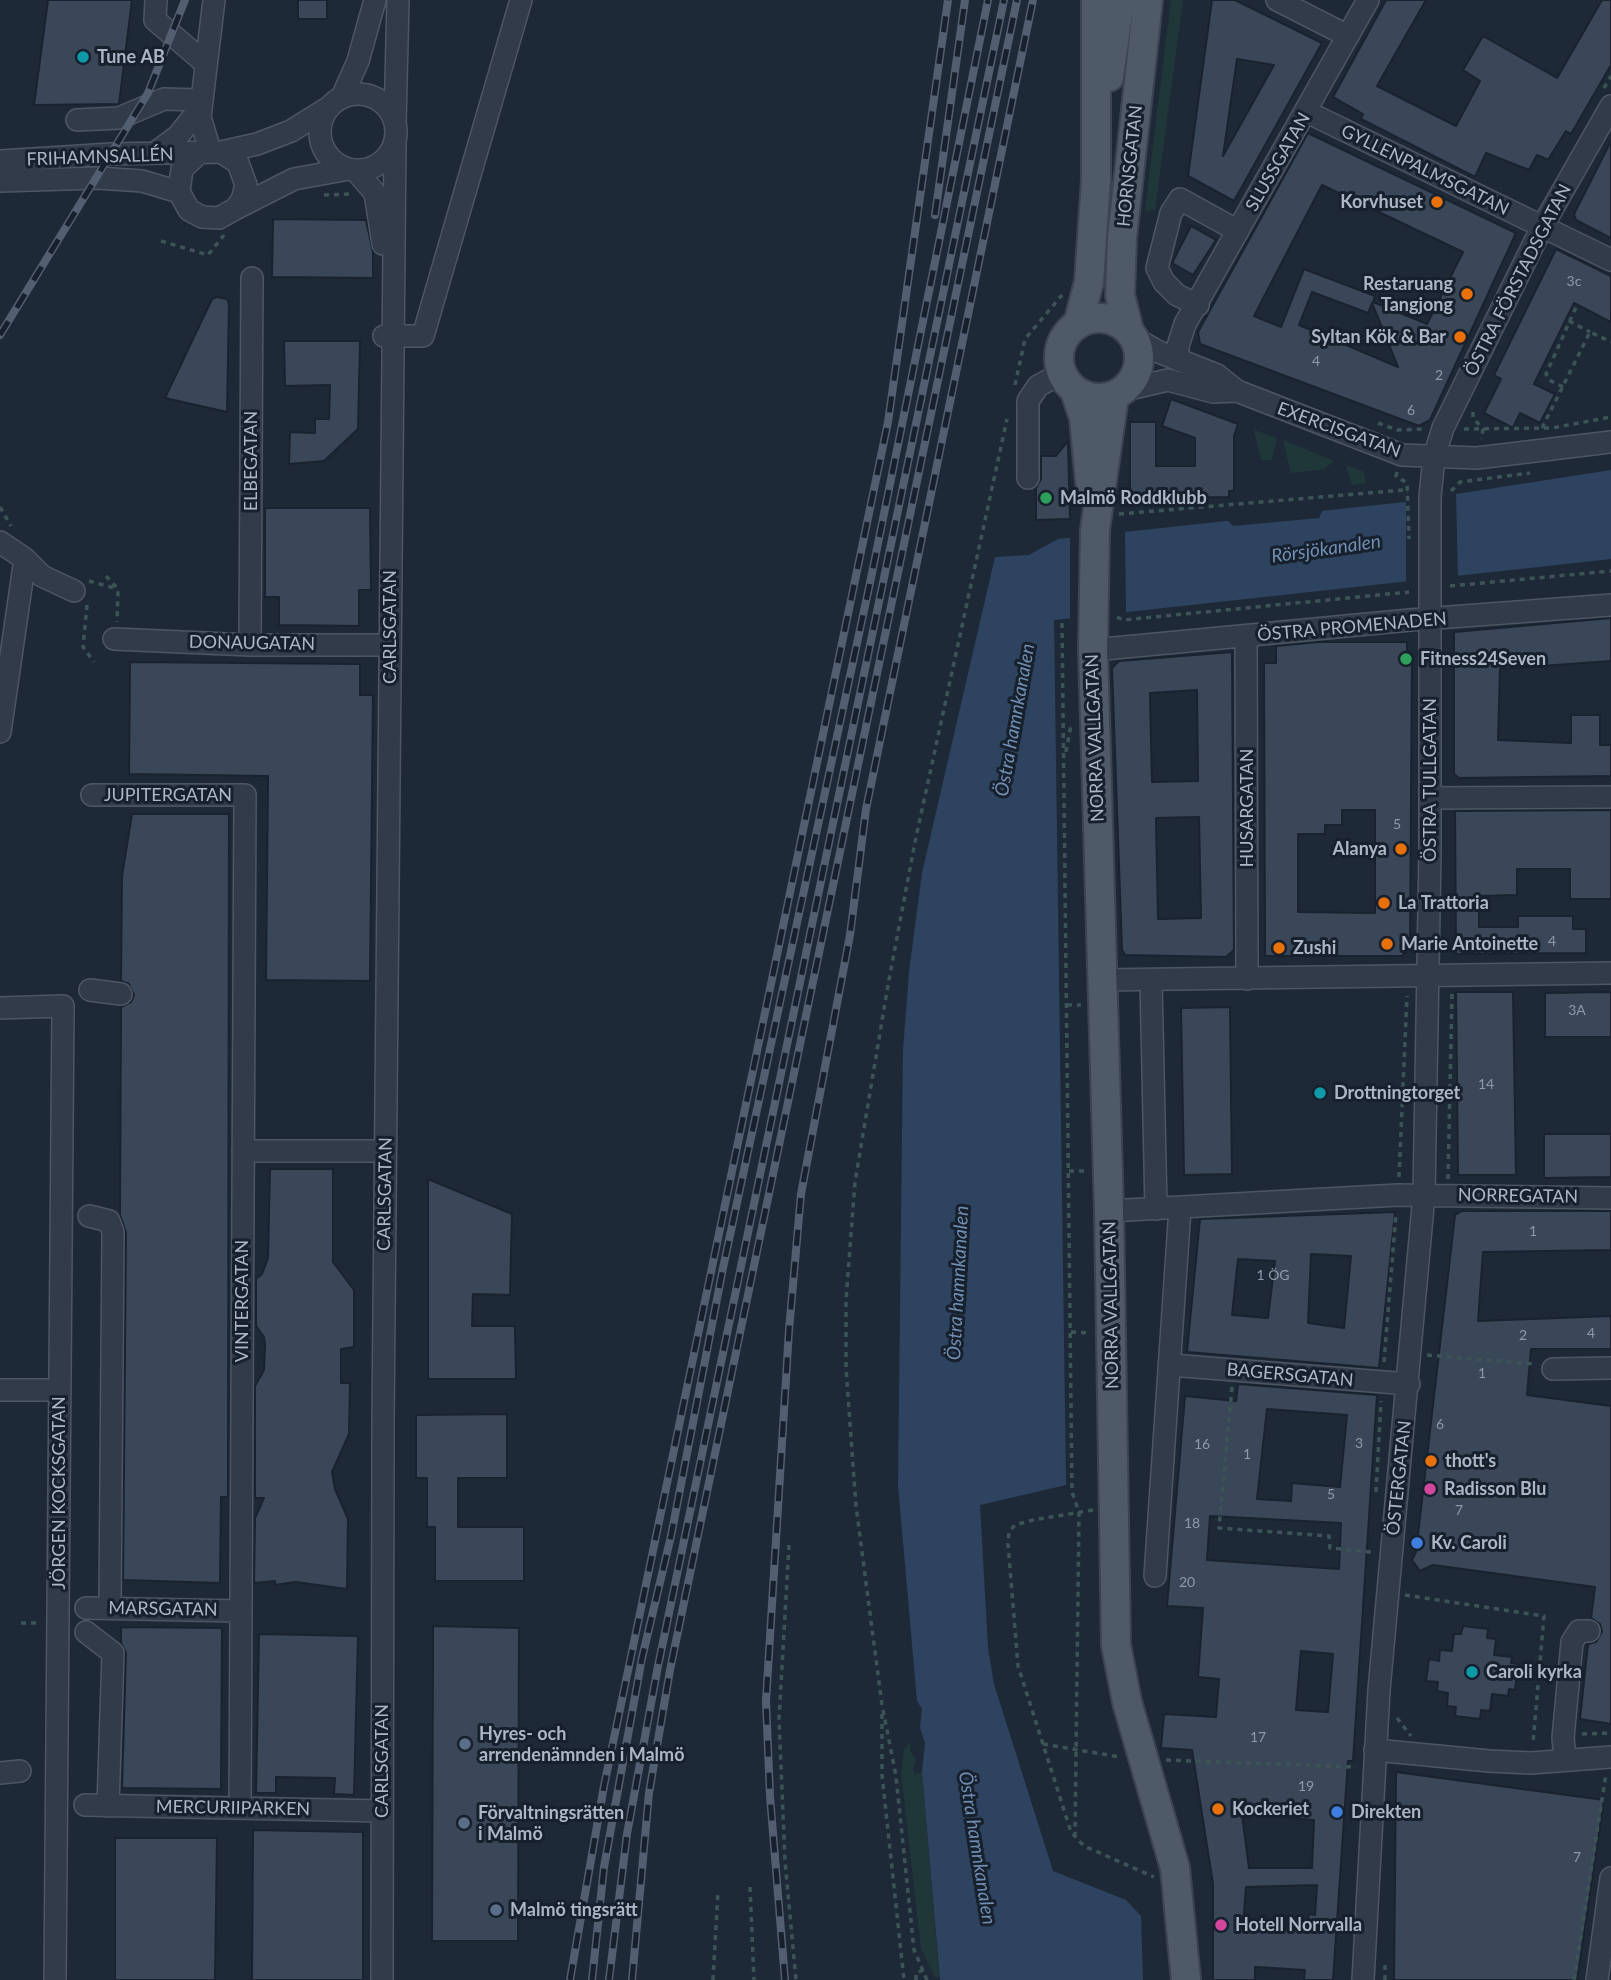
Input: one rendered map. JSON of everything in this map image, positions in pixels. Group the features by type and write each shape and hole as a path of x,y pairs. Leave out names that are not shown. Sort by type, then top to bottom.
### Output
{"main road":[{"name":"HORNSGATAN","path":"1095,530 1084,418 1059,359 1062,343 1078,324 1089,282 1096,180 1096,0"},
{"path":"1096,180 1120,0"},
{"name":"HORNSGATAN","path":"1095,530 1119,393 1138,370 1140,358 1120,295 1121,261 1148,0"},
{"path":"1078,324 1093,318 1110,319 1132,334"},
{"path":"1068,382 1094,398 1119,393"},
{"name":"NORRA VALLGATAN","path":"1095,530 1105,620 1093,650 1109,1211 1116,1645 1127,1702 1175,1868 1186,1980"}],"street":[{"path":"156,0 155,20 205,63"},
{"path":"210,152 200,117 214,0"},
{"path":"352,170 334,162 321,143 320,125 358,61 375,0"},
{"name":"CARLSGATAN","path":"388,336 398,0"},
{"path":"388,336 423,336 522,0"},
{"path":"1277,0 1348,36"},
{"name":"SLUSSGATAN","path":"1178,360 1178,346 1185,324 1368,0"},
{"path":"210,152 182,169 179,192 189,209 202,217 219,218 294,179 380,163 390,152 395,132 389,110 373,97 358,94 335,102"},
{"path":"77,120 119,118 164,99 201,103"},
{"name":"FRIHAMNSALLÉN","path":"0,161 210,152 257,144 291,131 335,102"},
{"path":"155,153 178,136 201,103"},
{"name":"ÖSTRA FÖRSTADSGATAN","path":"1434,457 1443,428 1542,228 1611,106"},
{"name":"GYLLENPALMSGATAN","path":"1307,112 1611,260"},
{"path":"210,152 238,163 244,173 246,185 242,200 235,209"},
{"name":"CARLSGATAN","path":"352,170 375,193 380,210 391,407 382,1980"},
{"name":"FRIHAMNSALLÉN","path":"0,181 98,178 142,181 179,192"},
{"path":"1198,305 1177,295 1164,282 1157,268 1171,213 1181,199 1238,231"},
{"name":"ELBEGATAN","path":"250,645 252,278"},
{"name":"EXERCISGATAN","path":"1132,334 1178,360 1217,375 1237,391 1402,455 1434,457 1538,452 1611,442"},
{"name":"EXERCISGATAN","path":"1119,393 1167,380 1213,392 1237,391"},
{"path":"1028,478 1027,409 1022,395 1038,386 1068,382"},
{"path":"1419,498 1434,457"},
{"name":"ÖSTRA TULLGATAN","path":"1419,498 1441,585 1431,619 1430,798 1419,976"},
{"path":"0,542 25,559 43,576 82,586"},
{"path":"0,732 25,559"},
{"name":"ÖSTRA PROMENADEN","path":"1093,650 1611,605"},
{"name":"HUSARGATAN","path":"1246,637 1247,979"},
{"name":"DONAUGATAN","path":"114,639 250,645 390,645"},
{"name":"JUPITERGATAN","path":"92,795 245,795"},
{"name":"VINTERGATAN","path":"240,1807 245,795"},
{"path":"1430,798 1611,797"},
{"path":"1102,980 1611,972"},
{"name":"ÖSTERGATAN","path":"1363,1980 1390,1560 1412,1353 1424,1195 1419,976"},
{"path":"1151,980 1156,1209"},
{"path":"90,990 121,994"},
{"name":"JÖRGEN KOCKSGATAN","path":"0,1008 63,1006 55,1980"},
{"path":"243,1150 385,1151"},
{"path":"1109,1211 1424,1195"},
{"name":"NORREGATAN","path":"1424,1195 1611,1198"},
{"path":"1155,1576 1180,1208"},
{"path":"89,1216 109,1221 113,1232 110,1607"},
{"name":"BAGERSGATAN","path":"1171,1365 1409,1384"},
{"path":"1552,1369 1611,1368"},
{"path":"0,1390 60,1390"},
{"name":"MARSGATAN","path":"86,1608 240,1611"},
{"path":"1564,1748 1572,1642 1579,1630 1589,1632"},
{"path":"86,1632 113,1653 108,1806"},
{"path":"1376,1750 1532,1754 1564,1748 1608,1765"},
{"name":"MERCURIIPARKEN","path":"85,1805 382,1811"},
{"path":"1597,1980 1611,1878"}],"path":[{"path":"927,1980 914,1950 896,1776 882,1705 856,1506 846,1368 846,1300 855,1182 915,842 1022,395 1024,339 1066,290"},
{"path":"1563,387 1549,380 1546,374 1577,305"},
{"path":"1569,321 1611,342"},
{"path":"1542,428 1590,331"},
{"path":"1372,421 1396,430 1542,428 1611,417"},
{"path":"1402,455 1396,476 1407,482 1408,492"},
{"path":"1119,514 1404,490 1419,498"},
{"path":"1441,585 1611,571"},
{"path":"106,576 118,589 114,639"},
{"path":"82,586 83,647 94,662"},
{"path":"1105,620 1409,592"},
{"path":"1062,623 1072,1492 1079,1512 1075,1836"},
{"path":"1064,761 1072,724"},
{"path":"1065,846 1073,845"},
{"path":"1375,1500 1382,1382 1419,976"},
{"path":"1067,1005 1087,1004"},
{"path":"1069,1171 1093,1171"},
{"path":"1071,1332 1096,1333"},
{"path":"1412,1353 1526,1362 1552,1369"},
{"path":"1234,1370 1219,1528 1329,1536 1330,1548 1372,1552"},
{"path":"1100,1509 1033,1520 1015,1525 1009,1532 1018,1667 1075,1836 1084,1846 1157,1878"},
{"path":"1372,1559 1373,1539"},
{"path":"789,1545 779,1730 785,1861 796,1980"},
{"path":"1400,1595 1544,1616 1532,1754 1564,1748 1574,1734 1611,1733"},
{"path":"882,1705 881,1775 904,1980"},
{"path":"1411,1734 1424,1735"},
{"path":"1043,1744 1129,1758"},
{"path":"1164,1760 1356,1767"},
{"path":"1574,1980 1608,1765"},
{"path":"750,1887 754,1980"},
{"path":"713,1980 718,1891"},
{"path":"916,1980 916,1973 923,1970"}],"green space":[{"path":"1171,0 1183,0 1155,210 1145,211"},
{"path":"1254,430 1277,438 1272,460 1261,460"},
{"path":"1283,440 1334,461 1324,469 1291,473"},
{"path":"1346,465 1364,472 1366,483 1352,485"},
{"path":"910,1741 910,1751 916,1760 913,1770 915,1774 922,1772 939,1977 935,1977 921,1948 901,1773 904,1750"}],"water":[{"path":"1611,470 1611,559 1054,620 1066,1485 980,1505 988,1648 994,1684 1053,1871 1126,1900 1141,1916 1143,1980 940,1980 922,1772 925,1743 920,1728 922,1709 917,1701 898,1485 903,1050 909,972 922,873 995,557 1029,555 1058,539 1405,502"}],"pier":[{"path":"1456,494 1458,579 1406,584 1406,500"},
{"path":"1323,509 1319,518 1233,526 1225,518"},
{"path":"1125,531 1126,615 1070,621 1070,535"}],"building":[{"name":"Tune AB","path":"48,0 132,0 119,104 34,105"},
{"path":"298,0 327,0 327,19 298,19"},
{"path":"1212,0 1235,0 1322,43 1234,201 1188,176","holes":["1237,59 1274,65 1223,156"]},
{"path":"1386,0 1426,0 1377,86 1456,126 1480,81 1463,70 1483,36 1557,78 1602,0 1611,0 1611,65 1571,134 1566,131 1548,160 1537,155 1529,170 1486,153 1475,177 1361,119 1363,114 1333,97"},
{"path":"1308,133 1516,233 1430,420 1419,426 1200,344 1198,332","holes":["1322,185 1463,252 1427,324 1373,302 1375,296 1304,269 1281,327 1254,316","1312,292 1368,313 1372,303 1398,367 1299,325"]},
{"path":"1611,141 1611,238 1576,220 1574,214"},
{"path":"273,219 366,220 373,252 373,278 272,277"},
{"path":"1191,226 1216,240 1193,275 1172,263"},
{"path":"1556,249 1611,276 1611,322 1574,303 1534,384 1555,394 1540,423 1520,413 1513,428 1484,413 1501,379 1494,375"},
{"path":"212,299 227,299 229,304 227,412 165,398"},
{"path":"284,341 360,341 358,429 324,461 289,464 290,432 315,433 315,419 329,419 330,385 285,386"},
{"path":"1171,399 1238,424 1234,436 1234,491 1229,491 1229,497 1130,498 1130,422 1156,422 1156,466 1195,466 1195,438 1162,426"},
{"path":"1068,441 1070,519 1036,520 1036,488 1041,479 1041,456 1056,456"},
{"path":"265,508 370,508 371,590 359,590 359,626 279,625 279,597 265,597"},
{"path":"1611,618 1611,661 1500,669 1498,740 1571,743 1571,715 1600,715 1600,745 1611,745 1611,776 1459,778 1454,774 1454,632"},
{"path":"1319,642 1407,642 1407,657 1412,657 1410,947 1402,956 1265,956 1264,663 1276,663 1276,646","holes":["1342,810 1375,810 1375,913 1298,912 1298,834 1325,834 1325,825 1342,825"]},
{"path":"1232,652 1234,950 1226,957 1125,955 1122,950 1112,668 1119,661","holes":["1197,690 1198,781 1152,782 1150,693","1199,817 1201,918 1158,919 1156,818"]},
{"path":"130,662 360,664 360,695 373,695 370,981 266,980 268,776 129,774"},
{"path":"1611,810 1611,899 1570,899 1570,869 1517,869 1517,895 1479,896 1479,927 1518,927 1518,916 1573,916 1573,929 1586,929 1586,953 1456,954 1455,811"},
{"path":"132,814 229,814 228,1497 221,1497 220,1583 123,1580 126,1232 120,1215 121,1007 131,1002 134,995 129,984 121,981 122,876"},
{"path":"1456,992 1513,992 1516,1175 1458,1175"},
{"path":"1611,992 1611,1037 1545,1037 1545,993"},
{"path":"1230,1007 1232,1174 1184,1175 1181,1008"},
{"path":"1544,1134 1611,1134 1611,1177 1544,1178"},
{"path":"270,1169 333,1169 333,1262 354,1290 354,1347 341,1349 341,1383 350,1383 349,1434 332,1472 335,1489 348,1519 347,1589 295,1582 275,1585 275,1581 254,1583 255,1518 264,1498 255,1498 255,1386 264,1370 265,1345 264,1337 256,1326 256,1279 262,1274 268,1258"},
{"path":"428,1179 512,1214 510,1295 473,1294 472,1326 515,1326 516,1379 428,1379"},
{"path":"1462,1211 1611,1211 1611,1250 1483,1252 1478,1321 1611,1316 1611,1349 1531,1349 1527,1395 1611,1406 1611,1724 1580,1719 1588,1644 1596,1642 1602,1632 1600,1624 1591,1618 1595,1587 1433,1565 1420,1571 1412,1560 1416,1552 1455,1215"},
{"path":"1395,1212 1379,1368 1187,1352 1200,1219","holes":["1311,1254 1351,1256 1344,1328 1308,1323","1238,1259 1275,1261 1268,1318 1232,1315"]},
{"path":"1238,1384 1377,1395 1353,1761 1348,1761 1333,1980 1304,1980 1305,1970 1255,1967 1255,1980 1213,1980 1213,1884 1192,1750 1161,1748 1164,1714 1216,1717 1219,1679 1198,1677 1203,1608 1167,1606 1185,1396 1236,1401","holes":["1267,1409 1347,1415 1340,1487 1292,1483 1291,1501 1257,1499","1210,1516 1341,1523 1339,1569 1207,1560","1301,1651 1333,1654 1328,1712 1296,1710","1242,1814 1314,1820 1312,1868 1249,1868","1317,1885 1315,1915 1309,1914 1306,1931 1243,1926 1246,1887"]},
{"path":"507,1414 507,1478 458,1478 458,1527 524,1527 524,1581 435,1581 435,1527 427,1527 427,1478 416,1478 416,1415"},
{"path":"433,1626 519,1628 518,1941 432,1941"},
{"name":"Caroli kyrka","path":"1463,1626 1488,1629 1487,1638 1496,1639 1494,1655 1512,1657 1511,1663 1518,1664 1515,1690 1509,1689 1508,1696 1492,1694 1490,1711 1481,1710 1480,1719 1455,1716 1456,1707 1447,1706 1448,1693 1437,1691 1438,1682 1426,1681 1429,1659 1439,1661 1440,1650 1452,1651 1454,1634 1461,1634"},
{"path":"121,1627 222,1628 221,1789 122,1788 126,1653 121,1643"},
{"path":"259,1634 358,1636 354,1795 334,1794 335,1778 276,1777 276,1793 256,1793"},
{"path":"1396,1772 1604,1800 1577,1980 1394,1980"},
{"path":"253,1830 363,1832 363,1980 252,1980"},
{"path":"115,1838 217,1838 215,1980 115,1980"}],"railway":[{"path":"0,335 148,93 185,0"},
{"path":"570,1980 604,1786 888,422 948,0"},
{"path":"935,215 965,0"},
{"path":"592,1980 604,1867 642,1658 671,1536 723,1268 871,578 988,0"},
{"path":"609,1980 627,1834 658,1666 1004,0"},
{"path":"632,1980 649,1793 670,1670 1017,0"},
{"path":"785,1980 770,1796 766,1701 789,1330 801,1194 850,935 866,809 1033,0"}],"place":[{"name":"Tune AB","path":"83,57"},
{"name":"Korvhuset","path":"1437,202"},
{"name":"Restaruang Tangjong","path":"1467,294"},
{"name":"Syltan Kök & Bar","path":"1460,337"},
{"name":"Malmö Roddklubb","path":"1046,498"},
{"name":"Fitness24Seven","path":"1406,659"},
{"name":"Alanya","path":"1401,849"},
{"name":"La Trattoria","path":"1384,903"},
{"name":"Marie Antoinette","path":"1387,944"},
{"name":"Zushi","path":"1279,948"},
{"name":"Drottningtorget","path":"1320,1093"},
{"name":"thott's","path":"1431,1461"},
{"name":"Radisson Blu","path":"1430,1489"},
{"name":"Kv. Caroli","path":"1417,1543"},
{"name":"Caroli kyrka","path":"1472,1672"},
{"name":"Hyres- och arrendenämnden i Malmö","path":"465,1744"},
{"name":"Kockeriet","path":"1218,1809"},
{"name":"Direkten","path":"1337,1812"},
{"name":"Förvaltningsrätten i Malmö","path":"464,1823"},
{"name":"Malmö tingsrätt","path":"496,1910"},
{"name":"Hotell Norrvalla","path":"1221,1925"}],"water label":[{"name":"Rörsjökanalen","path":"1326,549"},
{"name":"Östra hamnkanalen","path":"1015,720"},
{"name":"Östra hamnkanalen","path":"958,1283"},
{"name":"Östra hamnkanalen","path":"977,1848"}]}
